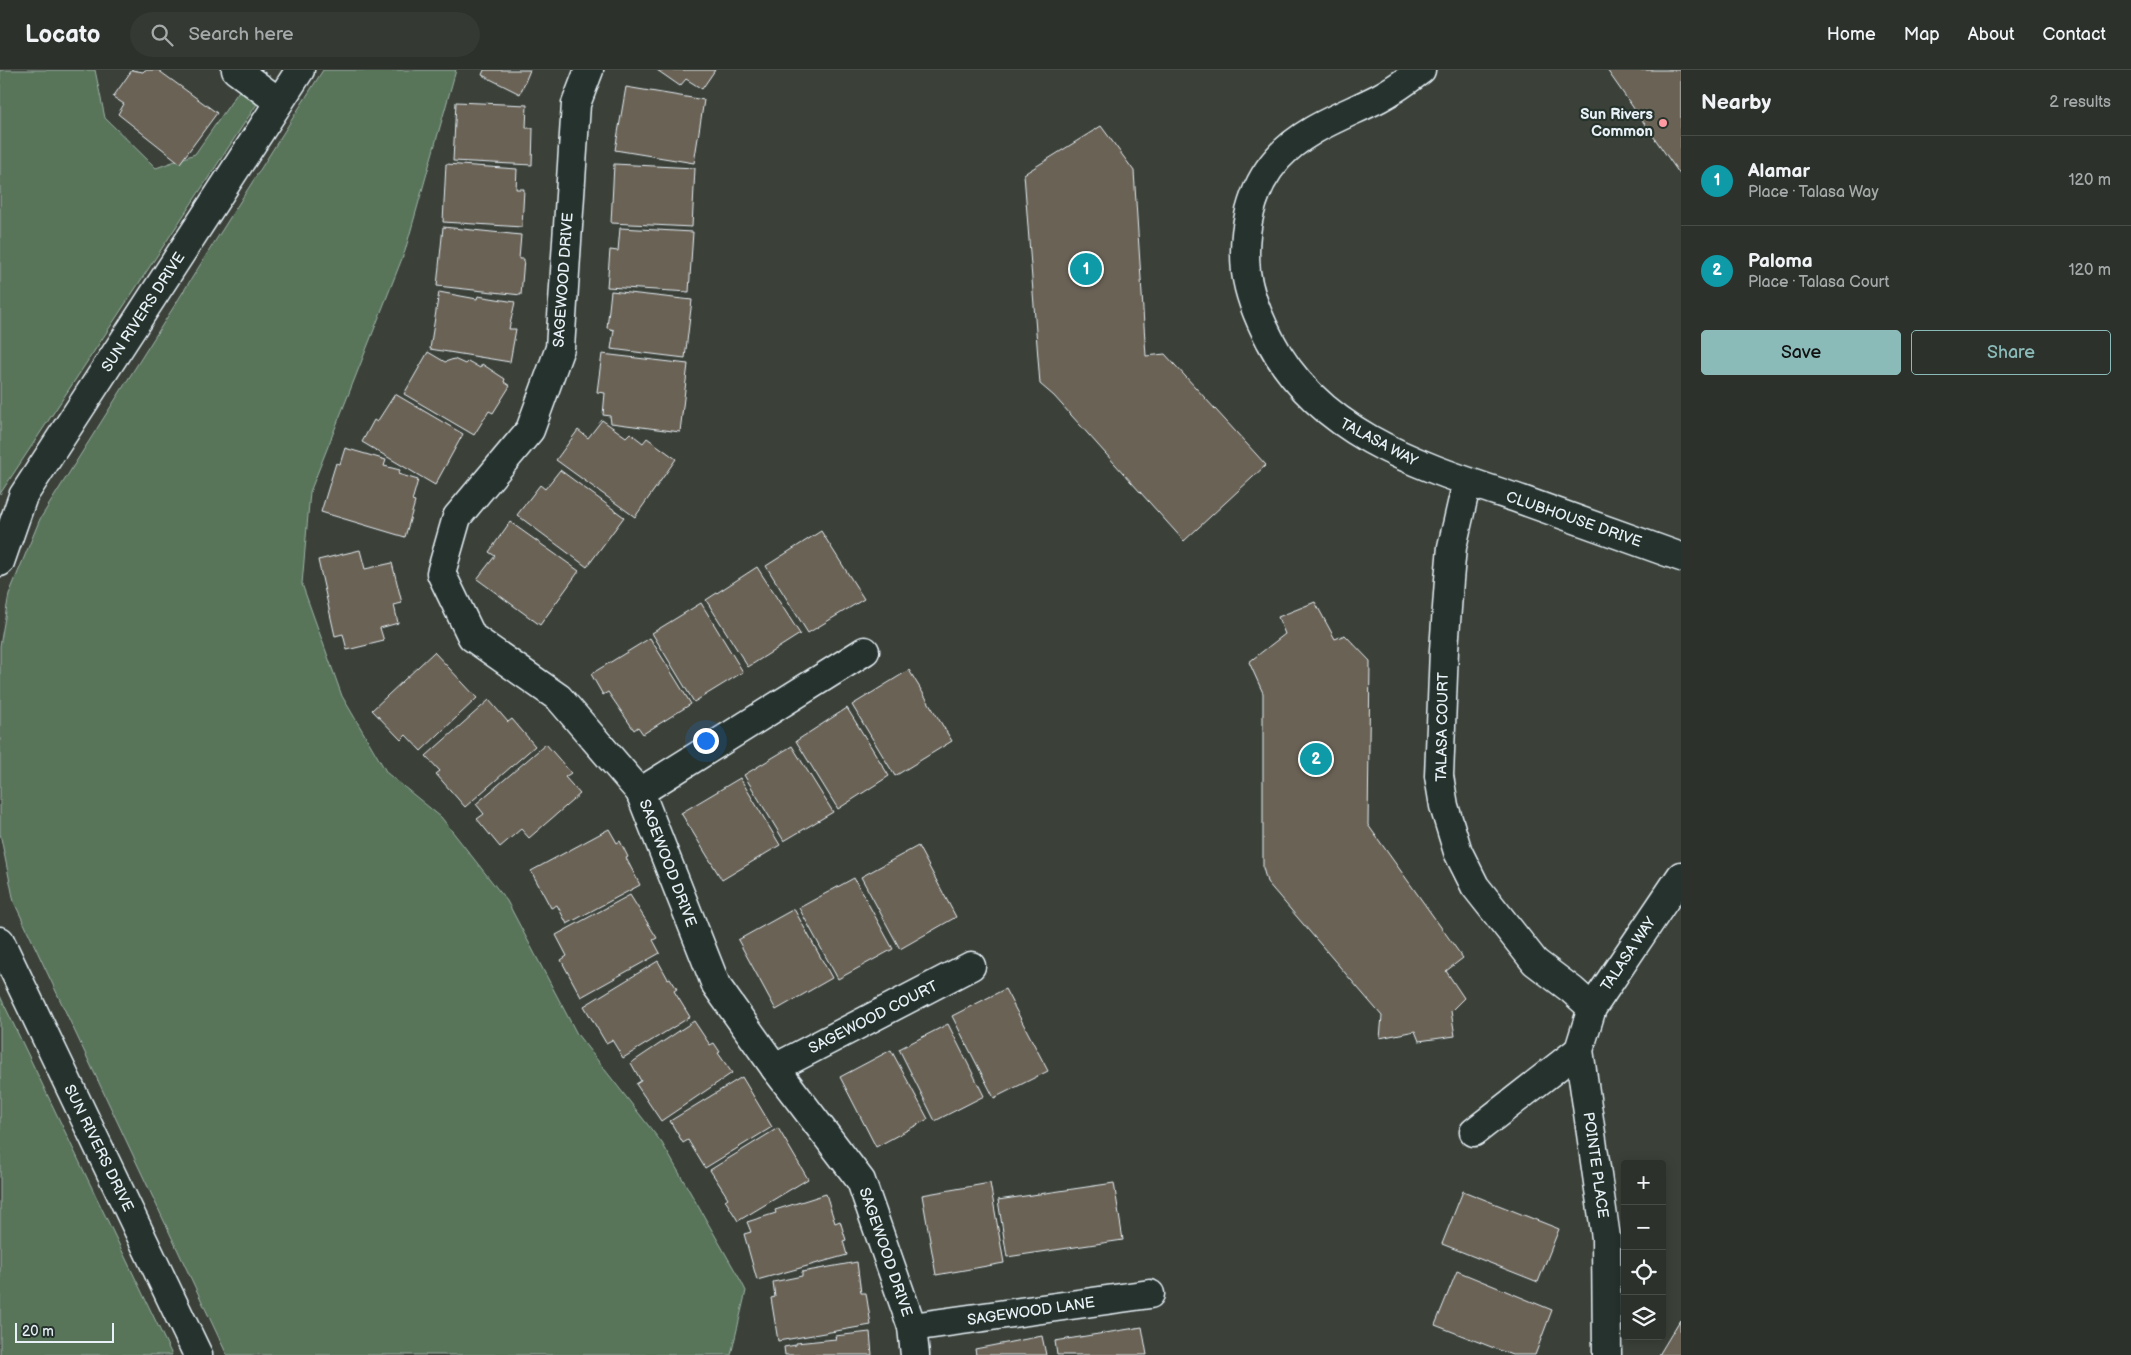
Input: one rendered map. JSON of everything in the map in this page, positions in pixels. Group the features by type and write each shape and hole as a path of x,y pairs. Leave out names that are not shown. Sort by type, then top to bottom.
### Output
{"street":[{"path":"236,70 279,102"},
{"name":"SUN RIVERS DRIVE","path":"0,562 23,496 300,70"},
{"name":"SAGEWOOD DRIVE","path":"589,70 576,104 560,348 530,430 458,517 441,573 472,637 559,698 640,792 716,985 774,1068 861,1181 912,1327 915,1355"},
{"name":"TALASA WAY","path":"1421,70 1379,98 1311,130 1292,144 1278,159 1265,176 1251,207 1246,228 1244,251 1246,274 1254,305 1277,354 1313,400 1355,432 1419,464 1467,482"},
{"name":"CLUBHOUSE DRIVE","path":"1467,482 1681,557"},
{"name":"TALASA COURT","path":"1467,482 1452,546 1448,580 1440,776 1444,806 1458,852 1476,886 1535,962 1592,1008"},
{"path":"640,792 865,651"},
{"name":"TALASA WAY","path":"1592,1008 1681,876"},
{"name":"SUN RIVERS DRIVE","path":"0,941 198,1355"},
{"name":"SAGEWOOD COURT","path":"774,1068 972,966"},
{"name":"POINTE PLACE","path":"1592,1008 1579,1050 1606,1238 1607,1355"},
{"path":"1474,1132 1579,1050"},
{"name":"SAGEWOOD LANE","path":"912,1327 1150,1294"}],"green space":[{"path":"0,70 95,70 105,118 156,168 195,154 241,88 259,101 0,494"},
{"path":"323,70 456,70 405,251 310,492 302,584 342,696 387,773 441,817 507,901 577,1034 662,1143 741,1281 746,1291 731,1355 227,1355 14,902 0,833 0,646 9,594 40,519"},
{"path":"0,996 172,1355 0,1355"}],"building":[{"path":"132,70 143,72 145,70 158,70 217,113 180,163 118,114 124,104 113,97"},
{"path":"484,70 530,70 520,94 482,75"},
{"path":"657,70 715,70 702,89 686,79 680,86"},
{"name":"Sun Rivers Common","path":"1607,70 1681,70 1681,176"},
{"path":"626,87 704,100 694,163 615,150"},
{"path":"456,102 527,105 526,128 533,128 532,165 453,161"},
{"path":"1101,126 1134,171 1146,356 1165,354 1266,465 1184,541 1054,396 1040,384 1024,174"},
{"path":"446,164 517,169 516,189 524,189 522,227 443,222"},
{"path":"614,164 695,168 692,227 611,223"},
{"path":"443,227 521,235 519,259 524,259 521,295 437,286"},
{"path":"620,228 693,232 689,292 607,287 610,250 618,251"},
{"path":"611,291 692,300 685,358 611,349 614,330 607,328"},
{"path":"439,292 477,299 478,296 515,302 509,329 516,329 510,362 430,349"},
{"path":"428,352 445,362 454,359 465,364 468,361 480,368 482,364 505,379 504,382 510,386 493,413 489,411 474,435 404,394"},
{"path":"602,354 688,364 680,432 611,423 610,416 603,415 605,393 597,392"},
{"path":"395,394 463,434 435,485 362,442 374,420 377,422"},
{"path":"602,420 626,437 630,433 643,443 647,438 676,459 635,517 556,460 578,430 588,438"},
{"path":"345,448 386,460 384,466 400,470 398,474 418,480 412,501 415,502 405,537 321,512 336,463 340,464"},
{"path":"560,470 624,517 587,567 517,515 540,485 545,489"},
{"path":"510,522 579,571 540,625 477,579 495,556 489,552"},
{"path":"821,531 864,599 808,633 766,566"},
{"path":"360,550 365,569 392,563 402,603 394,605 398,623 380,628 384,641 347,650 343,634 335,636 318,560"},
{"path":"757,567 800,634 748,667 706,600"},
{"path":"1315,602 1335,639 1345,635 1370,661 1368,825 1463,958 1446,971 1464,998 1451,1011 1455,1036 1419,1041 1415,1031 1380,1038 1382,1016 1267,882 1263,868 1263,693 1249,662 1285,634 1278,617"},
{"path":"701,603 743,672 694,702 652,633"},
{"path":"650,638 691,704 643,734 638,727 634,730 608,692 603,695 591,674"},
{"path":"434,652 477,698 421,751 406,735 401,740 372,710"},
{"path":"909,670 952,741 895,776 852,705"},
{"path":"489,700 508,722 512,719 535,746 465,807 436,774 440,771 426,756"},
{"path":"847,708 889,776 838,809 796,741"},
{"path":"546,744 571,773 565,777 580,794 529,838 521,829 500,847 477,819 484,814 476,804"},
{"path":"792,746 833,812 784,841 744,775"},
{"path":"740,778 780,845 722,880 681,813"},
{"path":"609,829 617,843 620,841 628,857 626,858 640,885 567,924 557,905 551,908 531,871"},
{"path":"918,846 956,917 900,949 861,877"},
{"path":"854,878 893,949 838,979 799,908"},
{"path":"630,895 657,938 653,940 660,953 581,997 561,960 567,956 556,935"},
{"path":"794,909 832,978 776,1010 738,940"},
{"path":"658,961 668,979 670,978 677,989 674,991 690,1017 623,1058 612,1040 606,1043 584,1006"},
{"path":"1005,989 1048,1071 994,1098 952,1016"},
{"path":"694,1021 710,1045 714,1043 720,1052 718,1053 732,1073 661,1121 636,1084 641,1081 631,1063"},
{"path":"948,1024 984,1096 935,1121 899,1049"},
{"path":"891,1050 928,1119 876,1147 840,1077"},
{"path":"742,1077 772,1127 705,1168 688,1140 683,1143 670,1121"},
{"path":"778,1128 808,1179 738,1221 725,1200 728,1198 710,1170"},
{"path":"990,1183 1004,1263 936,1275 922,1195"},
{"path":"1114,1183 1123,1240 1007,1257 998,1200"},
{"path":"1463,1191 1559,1229 1538,1282 1442,1244"},
{"path":"826,1194 835,1223 840,1221 846,1240 843,1241 847,1255 757,1280 744,1234 751,1232 747,1222 776,1213 775,1210"},
{"path":"857,1262 861,1293 866,1293 871,1325 778,1341 771,1298 775,1297 773,1282 802,1276 802,1272"},
{"path":"1457,1271 1552,1310 1535,1355 1512,1355 1435,1325"},
{"path":"1680,1320 1681,1355 1659,1355"},
{"path":"1142,1327 1147,1355 1057,1355 1055,1341"},
{"path":"870,1332 872,1355 785,1355 784,1347 796,1345 796,1343 836,1339 835,1336"},
{"path":"1042,1336 1046,1355 976,1355 975,1349"}],"place":[{"name":"Sun Rivers Common","path":"1663,123"},
{"name":"Alamar","path":"1086,269"},
{"name":"Paloma","path":"1316,759"}]}
